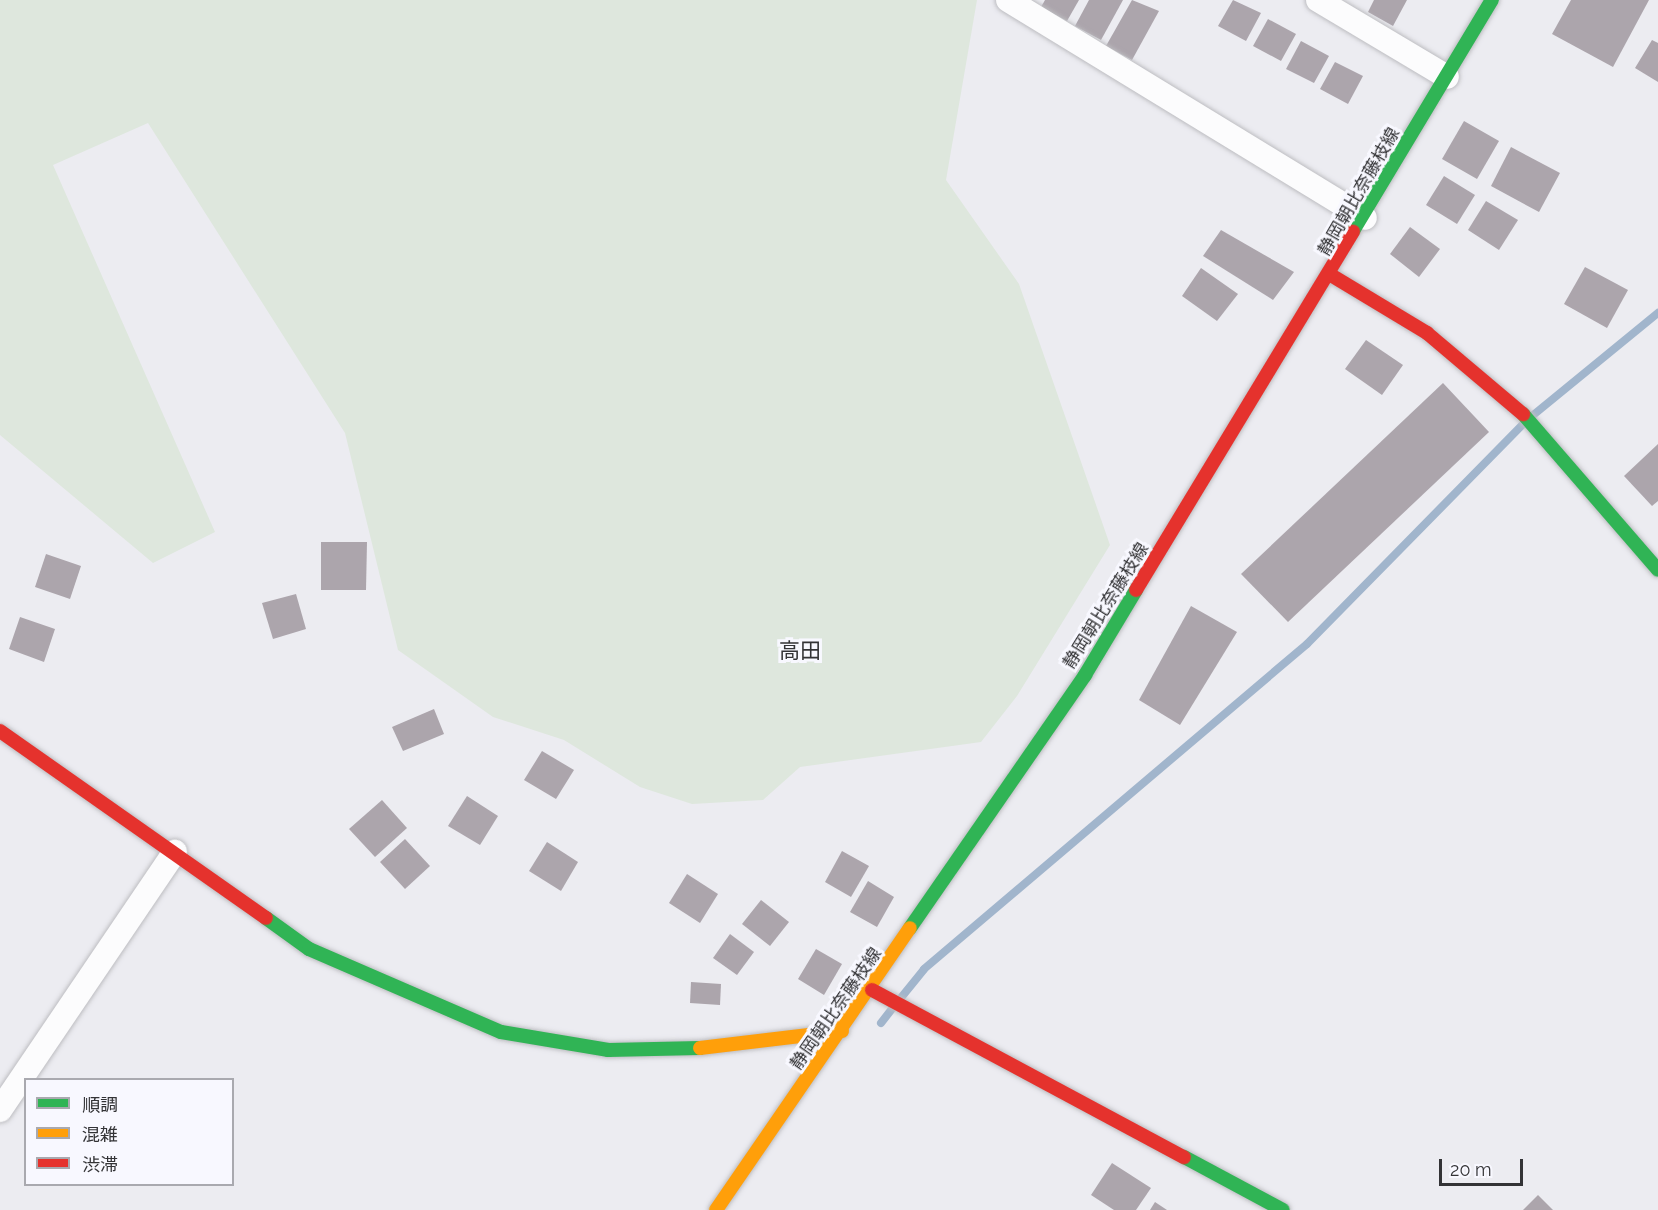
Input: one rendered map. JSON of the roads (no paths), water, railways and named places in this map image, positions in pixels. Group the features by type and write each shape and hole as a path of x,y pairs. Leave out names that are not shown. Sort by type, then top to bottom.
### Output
{"street":[{"path":"1008,0 1365,218"},
{"path":"1318,0 1447,77"},
{"name":"静岡朝比奈藤枝線","path":"716,1210 872,990 1085,675 1331,275 1492,0"},
{"path":"1331,275 1426,333 1516,406 1658,570"},
{"path":"0,731 175,852 309,949 501,1032 608,1050 721,1048 842,1031"},
{"path":"0,1110 175,852"},
{"path":"872,990 909,1012 1283,1210"}],"waterway":[{"path":"1532,416 1658,313"},
{"path":"900,999 924,969 1307,644 1522,425"},
{"path":"881,1023 892,1009"}],"district":[{"name":"高田","path":"800,651"}]}
